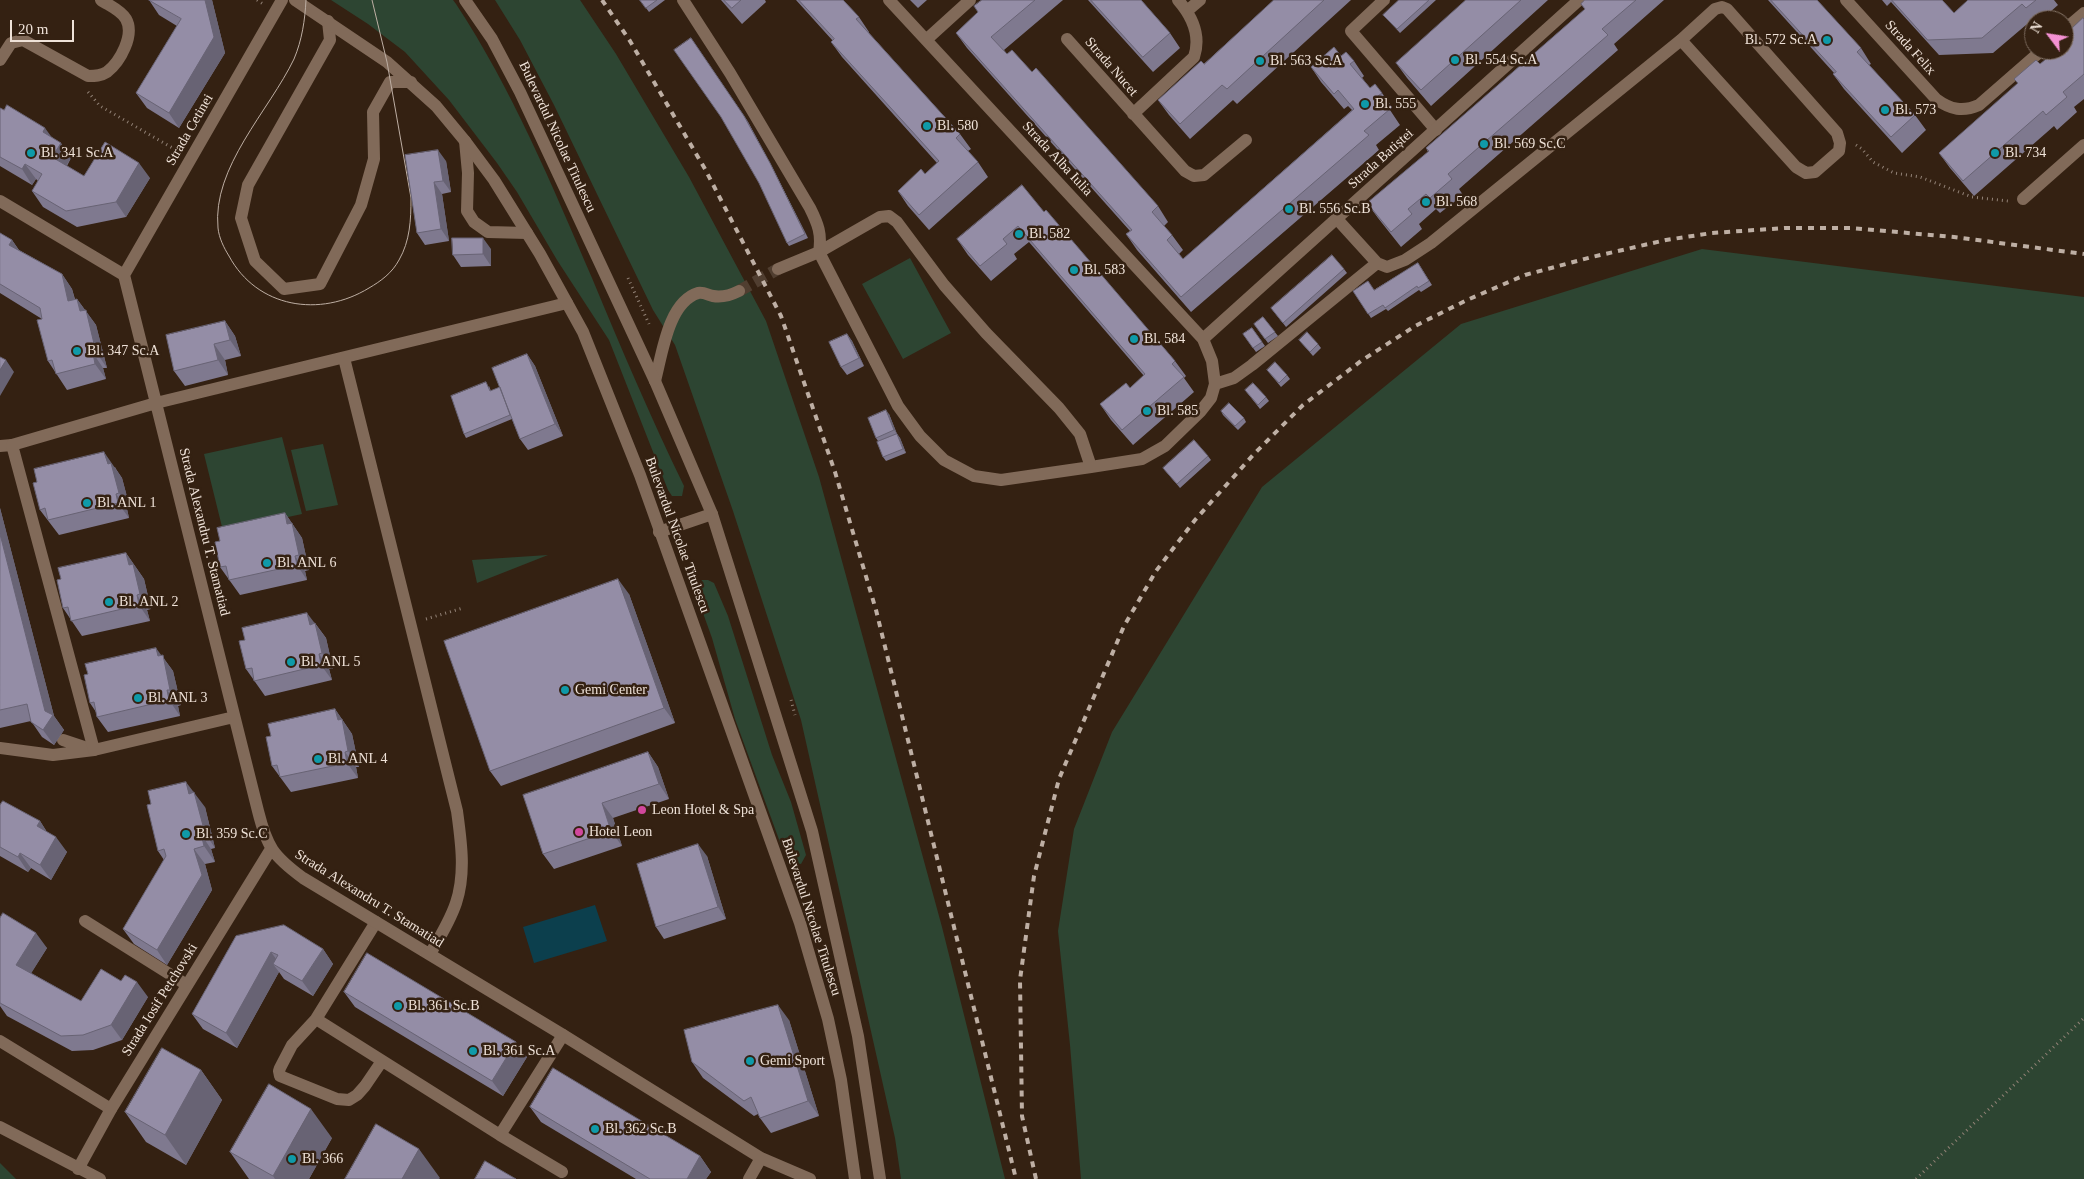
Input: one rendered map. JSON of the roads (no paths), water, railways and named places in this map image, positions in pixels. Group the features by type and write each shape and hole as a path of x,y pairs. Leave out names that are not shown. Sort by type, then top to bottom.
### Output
{"street":[{"path":"0,60 11,43 23,40 88,76 99,76 108,71 120,56 129,35 126,19 117,10 100,0"},
{"name":"Bulevardul Nicolae Titulescu","path":"295,0 387,62 436,106 494,180 567,303 594,356 640,475 659,532 704,651 810,956 828,1019 841,1080 855,1179"},
{"name":"Bulevardul Nicolae Titulescu","path":"465,0 492,39 520,92 655,381 712,514 812,831 858,1036 880,1179"},
{"path":"683,0 730,73 810,208 819,226 821,240 819,252 898,406 920,436 944,460 974,476 1001,480 1142,459 1164,446 1200,412 1211,398 1216,384 1212,362 1203,339"},
{"name":"Strada Alba Iulia","path":"889,0 1203,339"},
{"path":"926,40 970,0"},
{"name":"Strada Nucet","path":"1133,114 1194,57 1198,47 1195,29 1188,11 1178,0"},
{"path":"1188,11 1200,0"},
{"path":"1384,0 1351,31 1436,130"},
{"name":"Strada Batiștei","path":"1203,339 1579,0"},
{"name":"Strada Felix","path":"1846,0 1936,100 1944,106 1957,110 1970,109 1979,105 2031,60"},
{"name":"Strada Cetinei","path":"124,275 278,6"},
{"path":"1338,219 1377,263 1387,267 1405,260 1432,243 1681,40 1715,9 1722,7 1727,9 1837,133 1840,143 1839,151 1815,172 1806,173 1796,167 1681,40"},
{"path":"2074,22 2084,13"},
{"path":"328,21 330,40 248,185 241,218 255,261 284,289 320,284 360,205 374,159 373,112 390,82 411,82"},
{"name":"Strada Nucet","path":"1067,39 1185,171 1194,176 1204,175 1246,140"},
{"path":"465,141 468,174 467,211 474,222 488,232 527,233"},
{"path":"2023,199 2084,145"},
{"path":"0,201 124,275"},
{"path":"778,269 819,252 880,217 889,216 897,222 944,285 986,333 1059,408 1080,434 1091,467"},
{"path":"1216,384 1234,378 1377,263"},
{"name":"Strada Alexandru T. Stamatiad","path":"124,275 264,834 270,849 283,864 303,878 761,1158 810,1179"},
{"path":"655,381 670,325 678,308 696,294 702,293 715,297 726,297 740,291"},
{"path":"94,750 6,446 156,403 567,303"},
{"path":"344,358 457,811 462,850 461,880 457,902 447,925 430,954"},
{"path":"659,532 712,514"},
{"path":"0,748 53,756 94,750 234,716"},
{"path":"63,740 94,750"},
{"name":"Strada Iosif Petchovski","path":"78,1169 111,1109 270,849"},
{"path":"85,921 187,985"},
{"path":"376,922 316,1019 292,1045 279,1071 280,1076 338,1099 349,1100 357,1095 365,1086 382,1061"},
{"path":"316,1019 562,1172"},
{"path":"500,1135 562,1035"},
{"path":"0,1041 111,1109"},
{"path":"0,1127 100,1179"},
{"path":"749,1179 761,1158"}],"water":[{"path":"595,905 607,941 534,963 523,927"}],"tunnel":[{"path":"739,291 778,269"}],"tram line":[{"path":"306,0 303,30 294,59 244,140 224,183 219,205 218,228 222,243 229,256 241,274 256,287 273,297 291,303 311,305 330,303 350,297 378,283 396,265 403,253 408,238 411,198 387,62 372,0"}],"railway":[{"path":"602,0 630,41 705,169 781,316 835,472 876,610 1016,1179"},
{"path":"1036,1179 1022,1116 1020,980 1034,876 1059,779 1124,626 1156,571 1195,520 1254,454 1303,405 1361,361 1415,326 1467,300 1525,275 1666,240 1712,233 1785,228 1851,228 1954,237 2084,254"}],"place":[{"name":"Bl. 572 Sc.A","path":"1827,40"},
{"name":"Bl. 554 Sc.A","path":"1455,60"},
{"name":"Bl. 563 Sc.A","path":"1260,61"},
{"name":"Bl. 555","path":"1365,104"},
{"name":"Bl. 573","path":"1885,110"},
{"name":"Bl. 580","path":"927,126"},
{"name":"Bl. 569 Sc.C","path":"1484,144"},
{"name":"Bl. 341 Sc.A","path":"31,153"},
{"name":"Bl. 734","path":"1995,153"},
{"name":"Bl. 568","path":"1426,202"},
{"name":"Bl. 556 Sc.B","path":"1289,209"},
{"name":"Bl. 582","path":"1019,234"},
{"name":"Bl. 583","path":"1074,270"},
{"name":"Bl. 584","path":"1134,339"},
{"name":"Bl. 347 Sc.A","path":"77,351"},
{"name":"Bl. 585","path":"1147,411"},
{"name":"Bl. ANL 1","path":"87,503"},
{"name":"Bl. ANL 6","path":"267,563"},
{"name":"Bl. ANL 2","path":"109,602"},
{"name":"Bl. ANL 5","path":"291,662"},
{"name":"Gemi Center","path":"565,690"},
{"name":"Bl. ANL 3","path":"138,698"},
{"name":"Bl. ANL 4","path":"318,759"},
{"name":"Leon Hotel & Spa","path":"642,810"},
{"name":"Hotel Leon","path":"579,832"},
{"name":"Bl. 359 Sc.C","path":"186,834"},
{"name":"Bl. 361 Sc.B","path":"398,1006"},
{"name":"Bl. 361 Sc.A","path":"473,1051"},
{"name":"Gemi Sport","path":"750,1061"},
{"name":"Bl. 362 Sc.B","path":"595,1129"},
{"name":"Bl. 366","path":"292,1159"}]}
